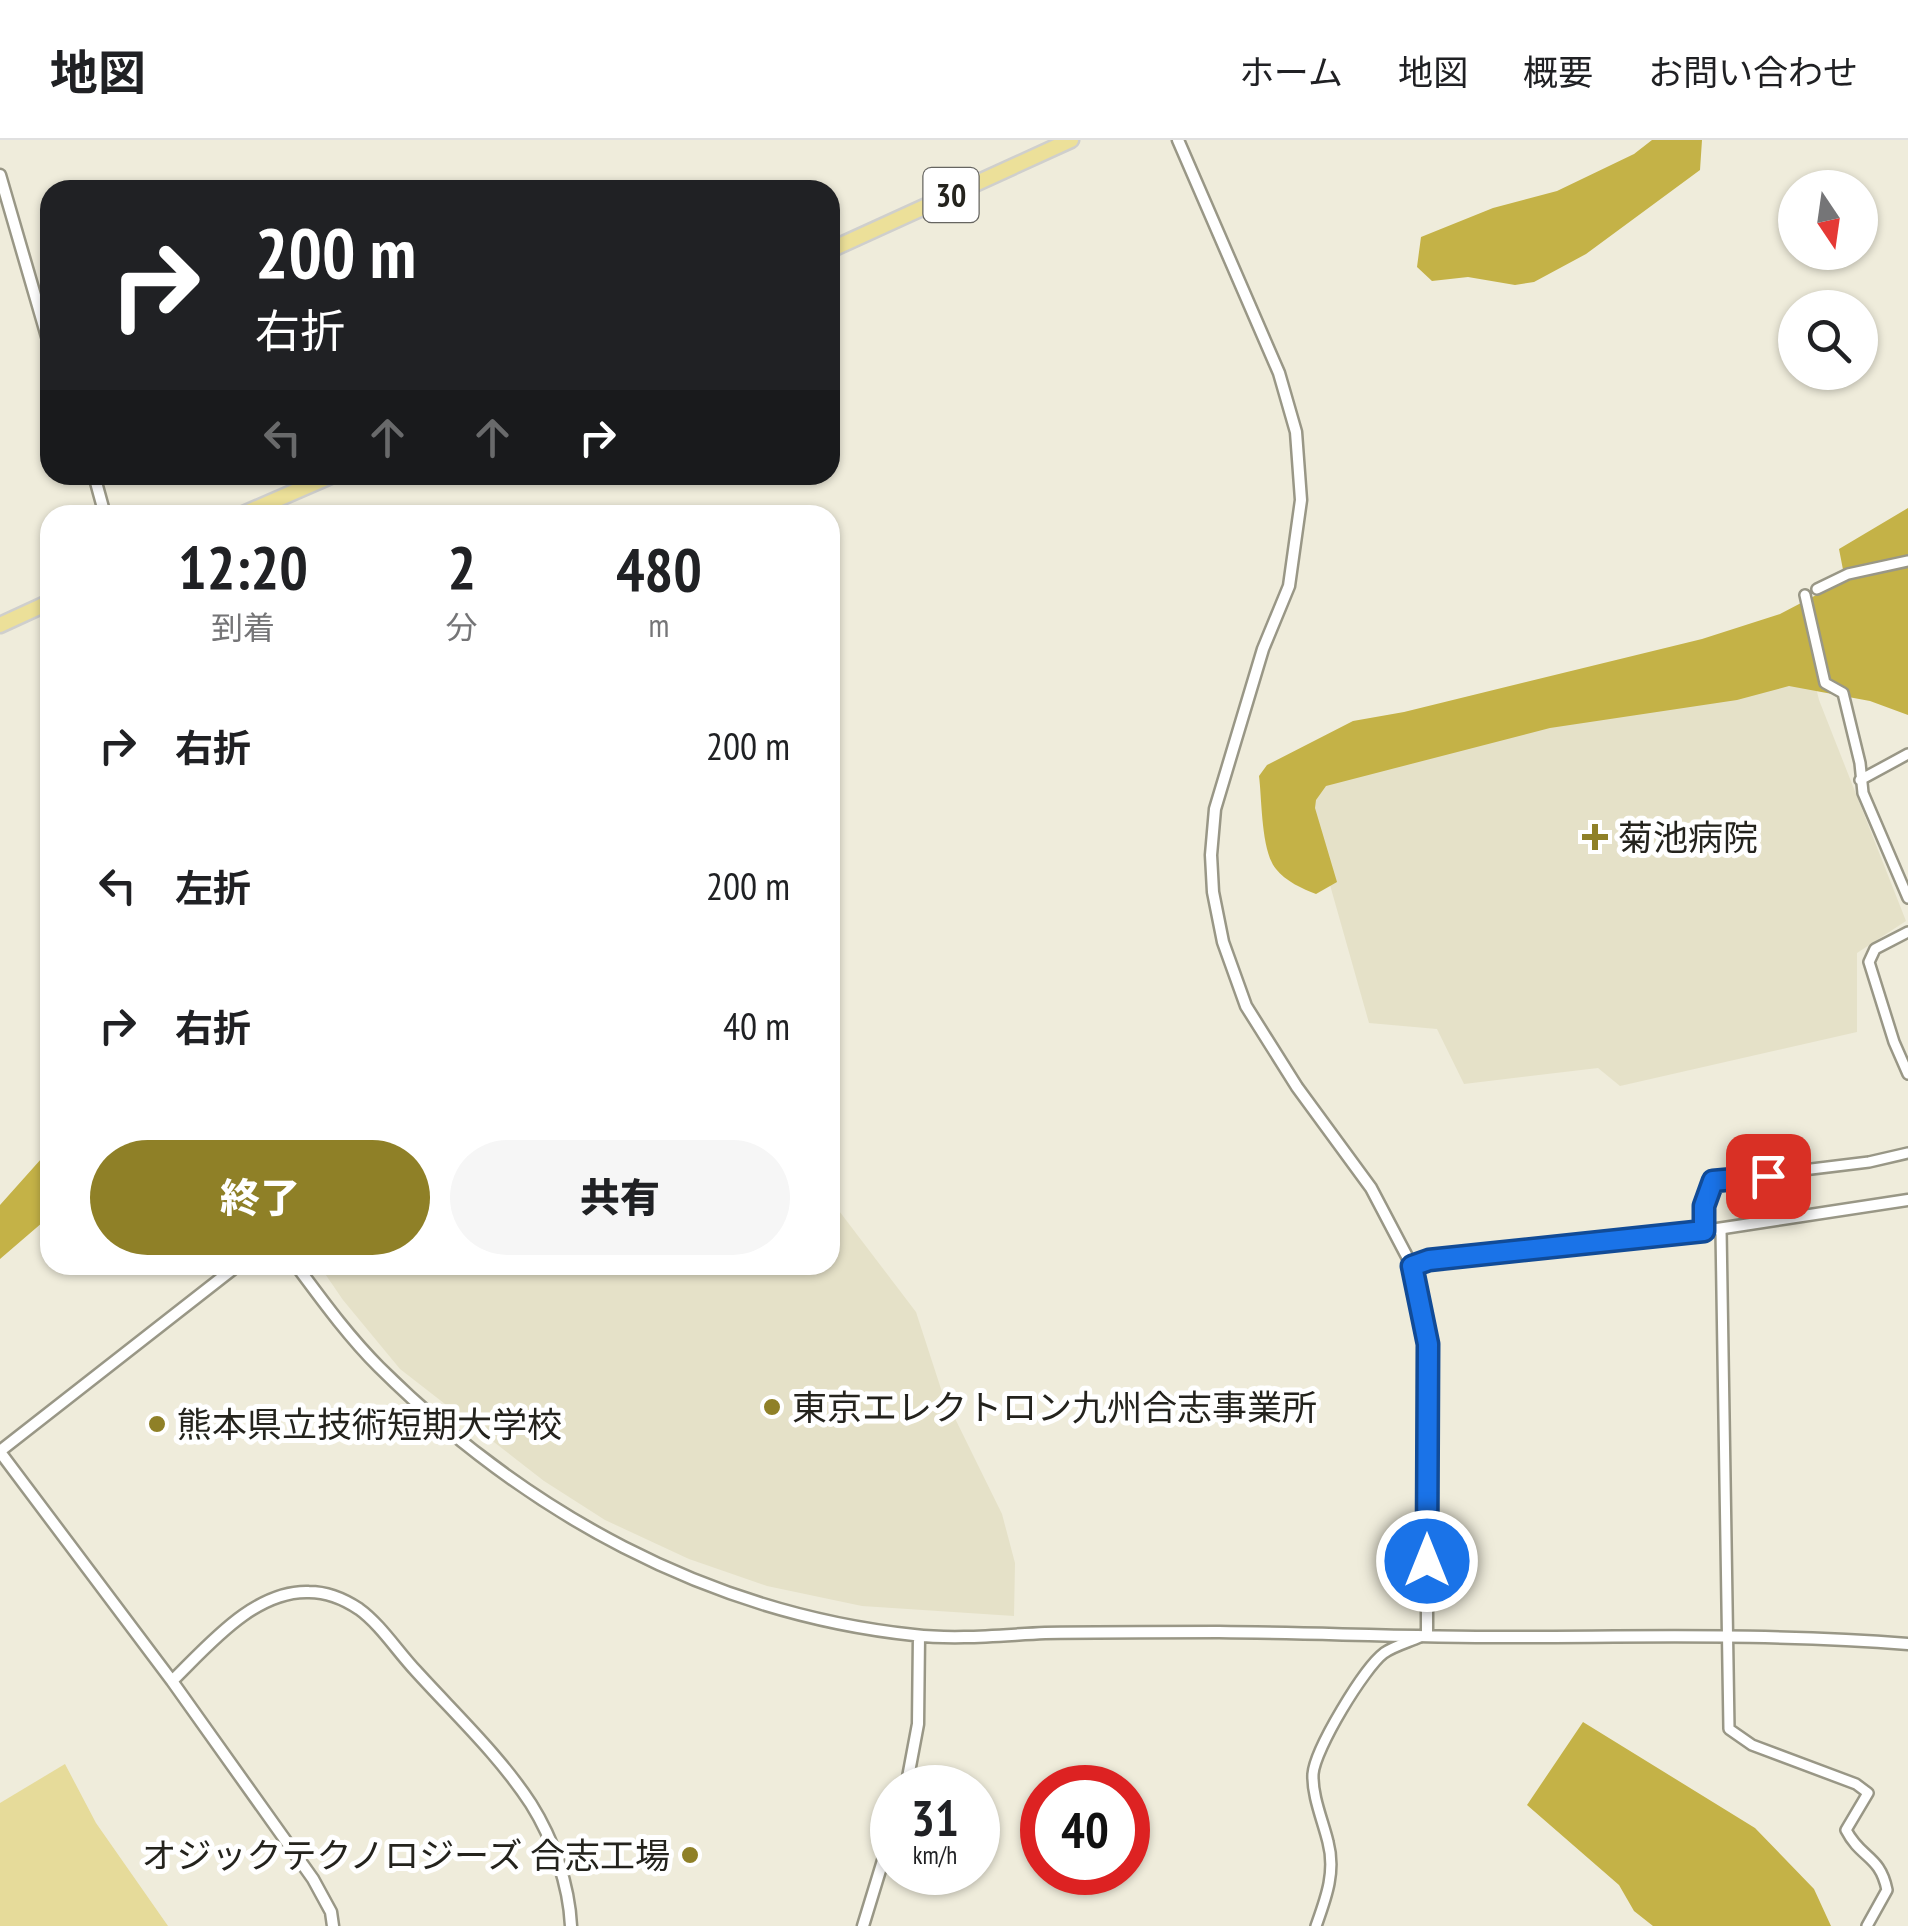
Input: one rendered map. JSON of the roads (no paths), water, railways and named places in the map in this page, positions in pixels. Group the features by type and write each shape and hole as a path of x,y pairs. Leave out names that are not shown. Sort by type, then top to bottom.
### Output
{"main road":[{"name":"30","path":"840,245 1071,140"},
{"path":"264,505 310,485"},
{"path":"0,624 40,606"}],"street":[{"path":"1178,140 1278,373 1296,432 1301,500 1289,586 1263,648 1215,809 1210,855 1223,942 1246,1006 1266,1042 1371,1188 1412,1266 1428,1344 1427,1634"},
{"path":"0,175 40,313"},
{"path":"1816,589 1848,574 1908,561"},
{"path":"1804,594 1825,683 1843,693 1860,763 1860,780 1908,898"},
{"path":"1860,780 1907,756"},
{"path":"1908,932 1874,950 1868,962 1908,1074"},
{"path":"1704,1231 1704,1206 1713,1181 1831,1168 1908,1153"},
{"path":"1412,1266 1429,1260 1720,1230 1908,1200"},
{"path":"1720,1230 1729,1729 1734,1736 1856,1784 1868,1793 1846,1830 1854,1846 1883,1870 1888,1890 1866,1926"},
{"path":"225,1275 0,1452 314,1879 334,1926"},
{"path":"304,1275 376,1364 502,1469 621,1548 695,1582 822,1620 919,1636 1138,1632 1726,1636 1908,1644"},
{"path":"172,1681 256,1607 278,1596 307,1591 329,1594 361,1610 492,1753 532,1805 554,1852 570,1904 572,1926"},
{"path":"1316,1926 1331,1878 1330,1847 1314,1770 1344,1707 1374,1664 1385,1652 1427,1634"},
{"path":"910,1765 918,1724 919,1636"},
{"path":"863,1926 872,1895"}],"place":[{"name":"菊池病院","path":"1595,837"},
{"name":"東京エレクトロン九州合志事業所","path":"772,1407"},
{"name":"熊本県立技術短期大学校","path":"157,1424"},
{"name":"オジックテクノロジーズ 合志工場","path":"690,1855"}]}
